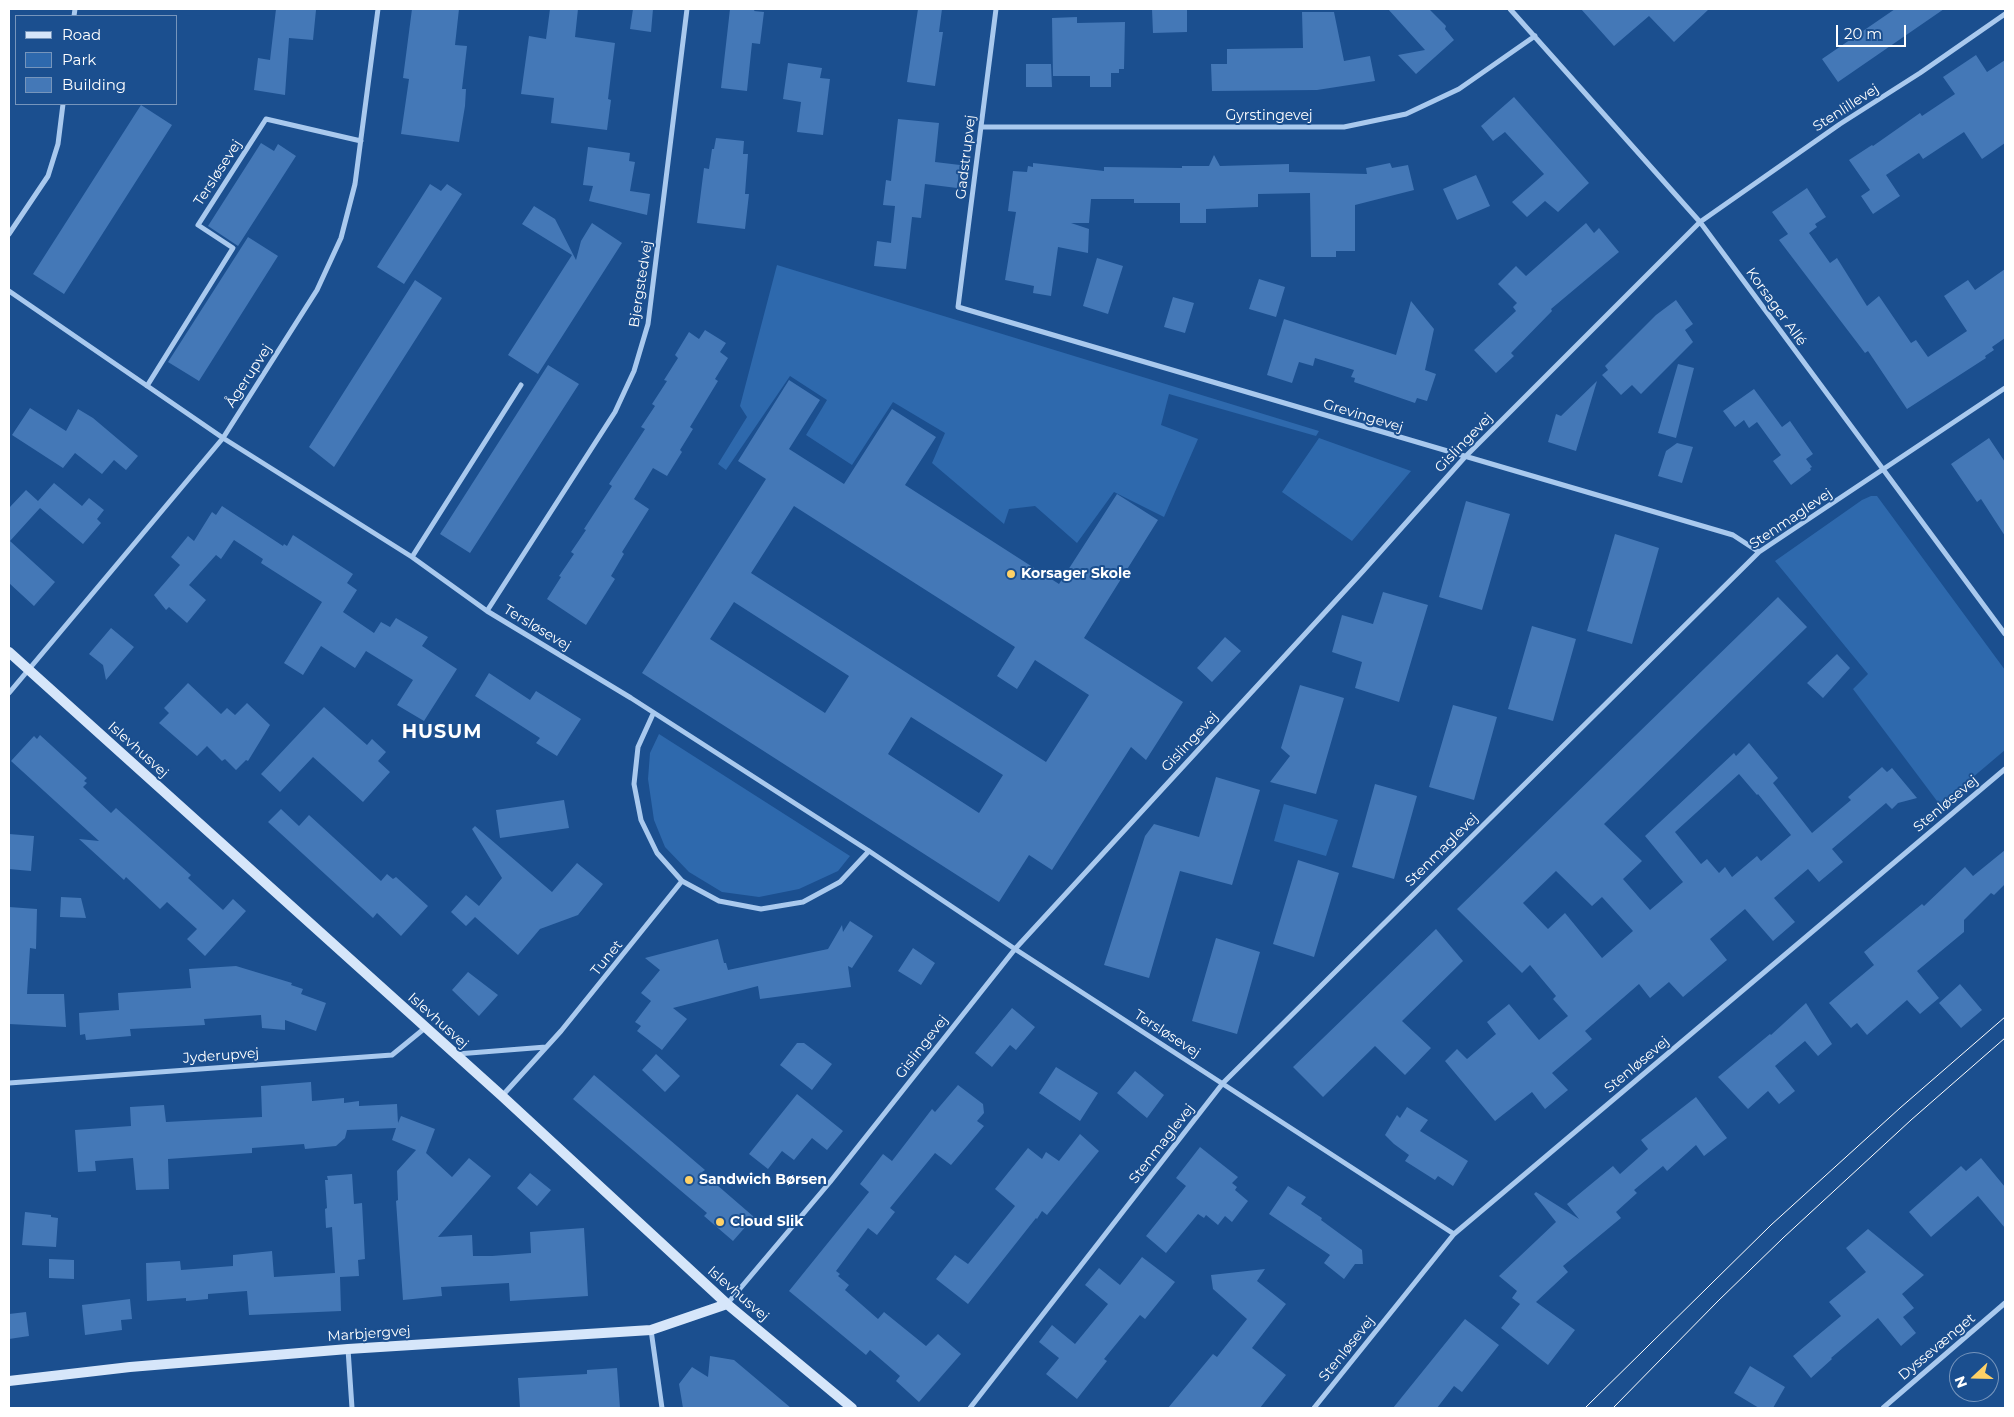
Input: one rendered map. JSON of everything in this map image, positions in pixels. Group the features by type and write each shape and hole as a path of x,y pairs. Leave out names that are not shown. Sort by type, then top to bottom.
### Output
{"street":[{"name":"Ågerupvej","path":"9,694 223,438 317,290 342,238 355,184 378,9"},
{"name":"Bjergstedvej","path":"487,611 615,412 634,371 648,324 687,9"},
{"name":"Gadstrupvej","path":"958,307 996,9"},
{"name":"Korsager Allé","path":"1510,9 1700,222 2005,634"},
{"name":"Stenlillevej","path":"1700,222 1840,124 1920,73 2005,14"},
{"name":"Gyrstingevej","path":"980,127 1344,127 1406,114 1459,89 1535,36"},
{"path":"9,234 48,176 58,144 63,105"},
{"name":"Tersløsevej","path":"147,386 233,248 198,225 266,119 361,141"},
{"name":"Gislingevej","path":"727,1304 830,1182 1015,949 1363,571 1464,458 1700,222"},
{"name":"Tersløsevej","path":"9,291 223,438 412,557 487,611 610,685 652,714 869,851 1015,949 1454,1234"},
{"name":"Grevingevej","path":"958,307 1464,458 1733,535 1759,552"},
{"path":"412,557 522,385"},
{"name":"Stenmaglevej","path":"970,1408 1223,1083 1759,552 2005,388"},
{"name":"Islevhusvej","path":"9,652 502,1096 727,1304 852,1408"},
{"path":"652,714 638,748 634,784 641,820 657,854 682,880 720,901 761,909 803,902 840,882 869,851"},
{"name":"Stenløsevej","path":"1314,1408 1454,1234 2005,769"},
{"name":"Tunet","path":"502,1096 615,965 682,880"},
{"name":"Jyderupvej","path":"9,1083 392,1055 425,1028"},
{"path":"455,1054 546,1047"},
{"name":"Dyssevænget","path":"1883,1408 2005,1303"},
{"name":"Marbjergvej","path":"9,1381 130,1367 348,1349 651,1330 727,1304"},
{"path":"651,1330 662,1408"},
{"path":"348,1349 352,1408"}],"green space":[{"path":"777,265 1319,431 1316,436 1169,394 1161,425 1198,439 1164,517 1114,492 1077,543 1035,506 1009,509 1004,524 932,463 945,433 893,402 852,465 806,435 827,400 790,376 726,470 718,464 747,417 740,406"},
{"path":"1319,438 1411,471 1352,541 1282,492"},
{"path":"1871,496 1877,496 2005,670 2005,750 1940,805 1853,689 1868,674 1775,561 1862,500"},
{"path":"659,734 850,856 838,871 799,889 759,897 722,892 689,872 665,847 654,820 648,779 650,753"},
{"path":"1284,804 1338,820 1326,856 1274,841"}],"building":[{"path":"276,9 316,10 313,40 289,38 285,95 254,90 258,58 270,60"},
{"path":"412,9 459,9 455,45 467,46 462,89 466,89 465,106 459,142 401,134 409,79 403,78"},
{"path":"550,9 578,9 575,37 615,43 608,99 611,100 607,130 551,123 554,98 521,94 529,36 546,39"},
{"path":"633,9 653,9 651,32 630,29"},
{"path":"730,9 755,9 754,11 764,12 760,44 752,43 747,91 721,88"},
{"path":"918,9 942,9 939,32 943,32 935,86 907,82"},
{"path":"1152,9 1187,9 1187,32 1153,33"},
{"path":"1388,9 1429,9 1446,26 1445,29 1454,40 1416,74 1398,55 1425,50"},
{"path":"1581,9 1709,9 1674,42 1649,16 1614,46"},
{"path":"1895,9 1944,9 1838,82 1822,59"},
{"path":"1302,12 1334,12 1344,61 1370,56 1375,81 1317,90 1212,91 1211,64 1227,64 1227,49 1303,48"},
{"path":"1077,17 1077,23 1125,22 1124,69 1119,69 1119,73 1111,73 1111,87 1090,87 1090,76 1053,76 1052,18"},
{"path":"1976,55 1987,72 2005,60 2005,143 1982,159 1964,132 1923,159 1919,153 1886,175 1900,196 1873,214 1861,196 1870,190 1849,160 1873,146 1920,113 1922,116 1955,94 1943,77"},
{"path":"788,63 822,68 820,78 830,79 823,135 797,132 801,102 783,99"},
{"path":"1026,64 1051,64 1052,87 1026,87"},
{"path":"1514,97 1589,183 1558,212 1545,201 1527,217 1512,202 1544,174 1505,132 1493,141 1481,126"},
{"path":"141,105 172,125 64,294 33,274"},
{"path":"898,119 939,123 935,162 960,165 957,188 925,184 921,218 912,217 906,269 874,266 877,241 891,243 895,206 883,205 886,180 891,181"},
{"path":"716,138 744,141 743,154 748,154 745,194 749,194 745,229 697,223 704,168 709,169"},
{"path":"261,143 274,151 278,144 296,156 238,246 208,226"},
{"path":"588,147 630,153 629,161 635,162 630,191 650,194 647,215 589,201 593,186 583,185"},
{"path":"1214,155 1220,166 1289,164 1289,172 1367,174 1366,168 1390,163 1392,168 1408,165 1414,190 1355,205 1355,251 1336,251 1336,257 1311,257 1310,193 1258,194 1258,207 1206,209 1206,223 1180,223 1180,203 1134,203 1134,199 1091,199 1089,223 1071,223 1089,229 1088,253 1058,247 1051,296 1033,293 1034,286 1005,280 1016,212 1008,211 1013,171 1027,172 1028,166 1033,167 1033,163 1104,171 1104,167 1182,168 1182,166 1209,166"},
{"path":"1476,175 1490,206 1457,220 1443,189"},
{"path":"430,184 441,191 447,184 462,194 404,284 377,267"},
{"path":"1807,188 1826,217 1815,224 1817,227 1809,233 1830,263 1837,258 1867,306 1879,296 1911,343 1916,340 1928,357 1967,331 1944,296 1968,280 1975,290 2005,269 2005,338 1992,347 1994,350 1985,356 1986,358 1907,409 1868,351 1865,353 1779,240 1788,234 1772,212"},
{"path":"534,206 555,219 576,260 581,241 592,223 622,243 538,374 508,355 572,255 522,224"},
{"path":"1586,223 1594,233 1599,228 1619,252 1551,309 1552,311 1511,353 1514,356 1496,373 1474,350 1516,311 1513,307 1517,303 1498,284 1516,266 1526,276"},
{"path":"248,237 278,256 199,381 168,362"},
{"path":"1097,258 1123,266 1108,314 1083,306"},
{"path":"1259,279 1285,287 1276,317 1249,309"},
{"path":"415,280 442,298 334,467 309,447"},
{"path":"1173,297 1194,303 1185,333 1164,327"},
{"path":"1676,300 1693,324 1685,330 1693,342 1641,394 1632,385 1621,395 1602,375 1608,370 1605,366 1656,315"},
{"path":"1411,301 1434,329 1425,370 1436,374 1427,401 1417,398 1415,403 1354,382 1355,378 1351,377 1354,370 1315,358 1313,366 1299,362 1292,383 1267,375 1284,319 1396,355"},
{"path":"705,330 726,343 720,352 728,358 715,379 718,381 690,427 693,429 680,450 682,452 667,476 653,468 634,499 649,509 622,552 624,554 611,576 615,579 586,625 547,599 561,577 559,576 574,554 571,552 586,530 584,529 612,486 609,484 645,429 641,427 655,406 652,404 667,381 664,380 678,358 675,355 689,332 699,339"},
{"path":"1678,364 1694,368 1676,438 1658,433"},
{"path":"548,365 579,384 470,553 440,534"},
{"path":"789,380 820,400 789,449 844,484 892,409 936,437 905,485 1059,584 1117,494 1158,520 1084,638 1183,702 1146,760 1131,747 1052,870 1029,855 999,902 642,673 766,479 738,461","holes":["794,506 1015,647 997,676 1017,689 1035,660 1089,695 1046,762 751,573","734,602 849,676 825,713 710,639","911,717 1003,775 979,813 888,754"]},
{"path":"1597,381 1576,451 1548,442 1556,414 1561,416"},
{"path":"1754,389 1782,427 1790,421 1813,454 1806,459 1812,467 1810,468 1811,470 1791,485 1773,461 1781,455 1757,422 1749,428 1744,420 1735,427 1723,411"},
{"path":"30,408 66,431 78,409 93,418 138,456 126,470 114,460 102,474 75,453 63,468 12,435"},
{"path":"1989,438 2005,462 2005,536 1981,499 1977,502 1951,464"},
{"path":"1677,443 1693,447 1682,483 1658,476 1666,451"},
{"path":"54,483 82,506 89,498 104,510 97,519 101,523 83,544 40,508 10,541 55,582 34,606 9,583 9,508 26,490 38,501"},
{"path":"1466,501 1510,514 1482,610 1439,597"},
{"path":"222,506 283,546 284,544 287,546 293,535 353,574 347,583 357,590 343,612 374,633 381,622 390,627 396,618 428,637 422,646 457,669 424,721 397,705 413,680 366,651 355,668 321,646 303,675 284,663 322,602 261,563 263,559 234,540 221,559 216,555 189,585 206,600 187,623 169,607 166,610 154,595 180,565 171,557 188,536 194,541 212,512 216,515"},
{"path":"1615,534 1659,548 1632,644 1587,631"},
{"path":"1383,592 1428,605 1399,702 1355,688 1362,662 1332,652 1342,615 1373,624"},
{"path":"1778,597 1807,627 1604,824 1642,861 1623,879 1650,910 1683,882 1645,836 1734,753 1736,756 1749,743 1778,778 1773,783 1812,833 1851,800 1848,797 1882,767 1887,772 1892,768 1917,798 1898,803 1892,809 1886,803 1832,849 1843,862 1819,882 1808,869 1774,898 1795,922 1773,941 1745,909 1710,939 1727,960 1683,997 1669,982 1650,998 1639,984 1585,1031 1592,1039 1552,1073 1568,1090 1545,1109 1532,1092 1495,1121 1445,1061 1457,1049 1467,1059 1496,1034 1487,1022 1509,1004 1539,1040 1568,1016 1553,999 1556,996 1530,965 1522,973 1457,909","holes":["1739,774 1791,835 1761,861 1757,856 1732,877 1725,867 1719,873 1707,859 1701,864 1675,832","1556,871 1592,906 1602,897 1633,931 1602,958 1565,913 1548,929 1523,903"]},
{"path":"1532,626 1576,639 1553,721 1508,709"},
{"path":"111,628 134,647 106,680 103,665 89,654"},
{"path":"1225,637 1241,651 1212,682 1197,668"},
{"path":"1837,654 1850,668 1823,698 1807,683"},
{"path":"489,673 530,700 536,691 581,719 557,756 536,743 540,738 475,696"},
{"path":"188,683 221,714 227,708 235,715 247,703 270,725 248,761 246,760 236,770 225,759 222,761 207,746 197,756 159,723 169,713 164,708"},
{"path":"1300,685 1344,698 1316,794 1270,782 1290,756 1281,748"},
{"path":"1453,705 1497,717 1474,800 1429,787"},
{"path":"324,707 367,745 372,739 386,752 378,761 390,772 363,802 313,757 280,792 261,774"},
{"path":"40,735 87,778 84,781 87,783 83,787 111,813 116,808 191,875 188,878 223,910 233,899 246,911 205,956 187,939 197,929 167,902 160,909 126,877 124,880 79,839 99,841 11,761 34,736 37,739"},
{"path":"1216,777 1260,790 1232,885 1180,871 1149,978 1104,965 1145,836 1154,824 1199,837"},
{"path":"1375,784 1417,796 1394,879 1352,867"},
{"path":"564,800 569,828 500,838 496,810"},
{"path":"281,809 299,826 309,815 381,881 387,874 393,879 396,877 428,906 401,936 377,913 373,918 268,822"},
{"path":"475,826 552,892 577,863 603,884 578,915 540,929 518,955 475,917 466,926 451,912 466,895 479,906 502,878 472,829"},
{"path":"9,834 34,836 31,871 9,869"},
{"path":"2005,850 2005,884 1994,895 1991,893 1964,920 1964,932 1917,971 1939,998 1920,1014 1907,1000 1867,1035 1857,1023 1851,1028 1829,1003 1874,965 1864,952 1922,904 1924,906 1965,867 1973,876"},
{"path":"1298,860 1339,873 1314,957 1273,944"},
{"path":"61,897 81,898 86,918 60,917"},
{"path":"9,907 37,909 36,949 30,948 27,994 64,994 66,1027 9,1024"},
{"path":"850,921 873,936 852,968 848,966 851,987 760,999 758,986 673,1008 687,1019 662,1050 637,1031 641,1026 635,1022 651,1001 641,993 660,970 645,958 718,939 724,963 726,963 728,970 828,949 842,925 843,932"},
{"path":"1436,929 1463,961 1402,1021 1431,1048 1405,1075 1375,1046 1323,1097 1293,1067"},
{"path":"1216,938 1260,952 1237,1034 1192,1021"},
{"path":"913,948 935,963 921,985 898,971"},
{"path":"236,966 292,983 291,985 303,989 301,994 326,1003 316,1031 285,1020 285,1030 262,1028 261,1015 204,1019 205,1025 130,1029 131,1036 86,1040 85,1034 80,1035 79,1013 119,1010 118,993 191,988 189,969"},
{"path":"468,972 498,995 479,1016 452,990"},
{"path":"1960,984 1982,1010 1961,1028 1939,1003"},
{"path":"1806,1003 1832,1044 1818,1056 1805,1041 1775,1066 1795,1091 1779,1104 1768,1091 1748,1109 1718,1077 1771,1035"},
{"path":"1012,1008 1035,1027 1016,1050 1010,1045 992,1067 975,1053"},
{"path":"797,1043 804,1043 832,1064 812,1090 780,1065"},
{"path":"656,1054 680,1076 665,1092 642,1070"},
{"path":"1056,1067 1098,1093 1080,1121 1039,1093"},
{"path":"1135,1071 1164,1095 1147,1118 1117,1093"},
{"path":"594,1075 705,1170 702,1172 754,1217 733,1241 704,1216 707,1213 573,1099"},
{"path":"311,1082 312,1101 344,1098 344,1103 359,1101 359,1106 397,1104 398,1123 401,1116 435,1129 426,1153 452,1177 469,1158 491,1176 438,1237 472,1235 473,1256 531,1253 530,1232 584,1228 588,1296 510,1301 509,1283 441,1287 442,1296 403,1300 396,1201 398,1200 397,1171 416,1150 392,1140 396,1128 347,1130 345,1138 336,1146 305,1149 304,1144 252,1148 252,1153 168,1159 169,1189 136,1190 133,1158 95,1161 96,1171 78,1172 75,1130 131,1126 130,1107 164,1105 166,1122 262,1117 261,1086"},
{"path":"958,1085 983,1104 984,1113 977,1121 984,1126 951,1165 935,1153 890,1208 895,1212 877,1235 868,1228 836,1271 840,1274 838,1276 849,1285 845,1290 878,1319 884,1312 926,1346 938,1334 961,1354 919,1402 896,1381 900,1376 870,1350 866,1355 789,1291 869,1192 860,1184 883,1154 892,1161 932,1109 935,1112"},
{"path":"797,1094 843,1131 827,1150 812,1138 794,1160 782,1151 768,1169 749,1154"},
{"path":"1696,1097 1727,1138 1704,1156 1696,1145 1667,1171 1663,1166 1634,1190 1637,1193 1616,1212 1621,1218 1563,1266 1568,1272 1536,1302 1575,1330 1548,1365 1501,1328 1520,1304 1512,1298 1517,1291 1499,1276 1556,1222 1534,1194 1536,1192 1579,1219 1567,1204 1613,1166 1620,1174 1648,1149 1641,1140"},
{"path":"1407,1107 1428,1120 1420,1131 1468,1161 1453,1186 1438,1176 1435,1180 1405,1161 1409,1155 1385,1135 1397,1115 1400,1118"},
{"path":"1080,1134 1099,1151 1047,1215 1042,1211 1036,1218 968,1304 936,1279 955,1255 968,1264 1015,1206 995,1189 1028,1148 1042,1159 1046,1152 1059,1161"},
{"path":"1200,1147 1238,1177 1232,1183 1237,1187 1235,1190 1248,1201 1232,1222 1225,1216 1218,1225 1206,1215 1204,1218 1198,1214 1166,1253 1146,1236 1186,1186 1176,1178"},
{"path":"1981,1158 2005,1187 2005,1228 1978,1196 1931,1237 1909,1212 1961,1166 1966,1171"},
{"path":"530,1173 551,1190 537,1206 517,1188"},
{"path":"352,1174 354,1204 362,1203 365,1259 358,1260 359,1276 340,1277 341,1311 249,1315 247,1291 208,1294 208,1299 186,1301 186,1298 147,1301 146,1263 180,1261 181,1270 233,1266 233,1255 272,1251 274,1277 335,1273 332,1227 326,1228 325,1180 328,1180 327,1176"},
{"path":"1288,1186 1306,1197 1301,1204 1362,1250 1363,1264 1355,1264 1344,1279 1324,1263 1330,1255 1269,1214"},
{"path":"25,1212 51,1215 51,1217 58,1218 56,1247 22,1245"},
{"path":"1868,1229 1924,1275 1902,1294 1914,1308 1903,1317 1916,1333 1901,1346 1878,1318 1831,1358 1811,1378 1793,1356 1841,1316 1829,1302 1866,1272 1846,1248"},
{"path":"1142,1257 1175,1282 1145,1319 1140,1315 1104,1359 1107,1361 1077,1399 1046,1374 1059,1358 1039,1342 1052,1325 1075,1344 1108,1304 1085,1285 1099,1268 1120,1285"},
{"path":"49,1259 74,1260 74,1279 49,1278"},
{"path":"1265,1269 1257,1281 1286,1304 1252,1348 1286,1375 1260,1408 1168,1408 1213,1354 1217,1357 1247,1319 1213,1289 1211,1275"},
{"path":"130,1299 132,1319 121,1320 122,1330 85,1335 82,1305"},
{"path":"26,1312 29,1336 9,1339 9,1314"},
{"path":"1465,1319 1499,1345 1462,1392 1454,1386 1437,1408 1393,1408"},
{"path":"710,1356 734,1360 791,1408 683,1408 679,1384 692,1367 708,1377"},
{"path":"1750,1366 1785,1387 1773,1408 1759,1408 1734,1393"},
{"path":"617,1368 620,1408 520,1408 518,1378 587,1374 587,1370"}],"tram line":[{"path":"1585,1408 1771,1225 1900,1108 2005,1017"},
{"path":"1613,1408 1783,1238 1911,1120 2005,1038"}],"place":[{"name":"Korsager Skole","path":"1011,574"},
{"name":"Sandwich Børsen","path":"689,1180"},
{"name":"Cloud Slik","path":"720,1222"}],"district":[{"name":"HUSUM","path":"442,732"}]}
